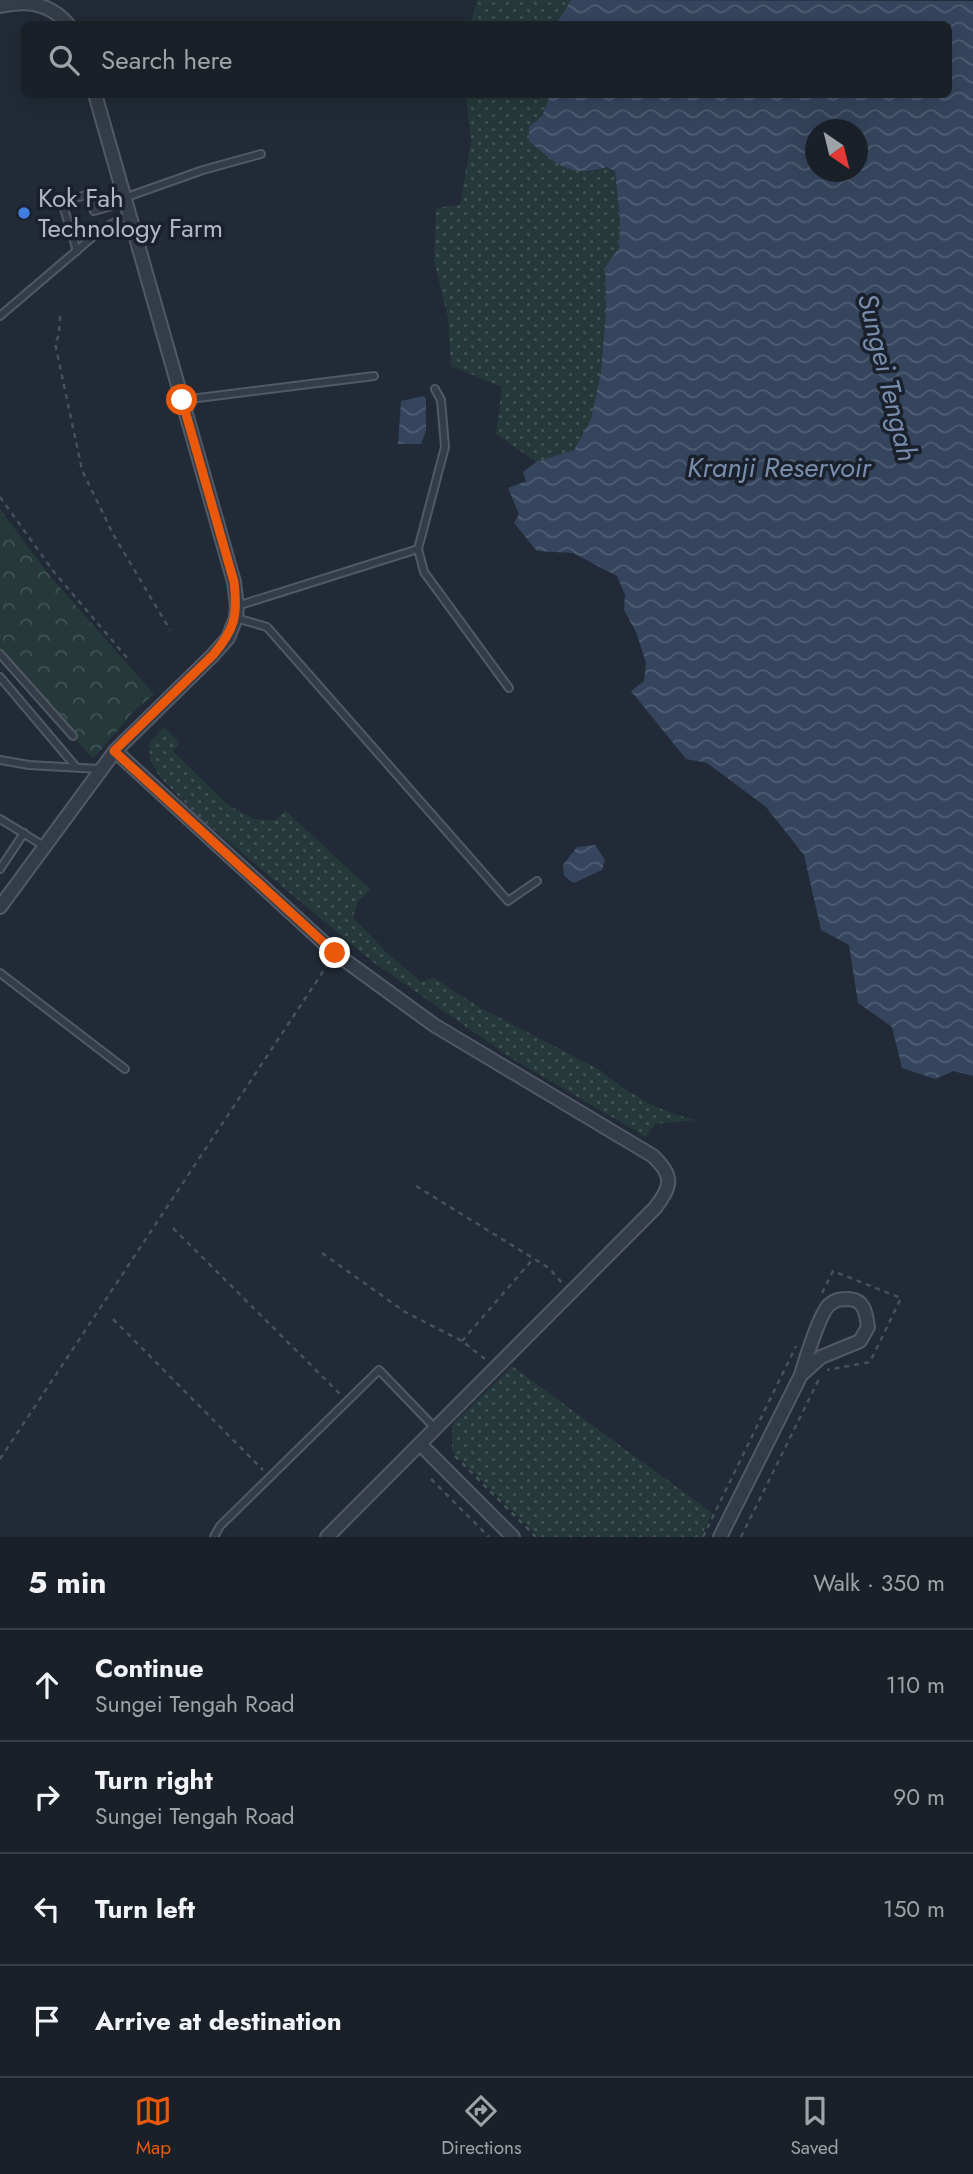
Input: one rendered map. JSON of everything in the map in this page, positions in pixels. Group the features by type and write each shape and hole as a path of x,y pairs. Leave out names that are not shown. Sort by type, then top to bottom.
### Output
{"street":[{"path":"0,6 13,2 48,3 65,21"},
{"path":"0,907 114,751 228,638 237,612 234,582 96,98"},
{"path":"114,751 335,953 434,1025 653,1156 662,1164 669,1181 667,1192 655,1208 327,1537"},
{"path":"720,1537 801,1375 806,1355 827,1306 839,1299 855,1300 865,1308 868,1327 860,1341 821,1357 801,1375"},
{"path":"420,1444 513,1537"}],"lane":[{"path":"77,251 62,202 89,194 94,211 126,205 203,170 261,154"},
{"path":"0,316 113,221 126,205"},
{"path":"182,400 374,376"},
{"path":"435,388 441,400 445,447 418,549 424,572 433,587 509,688"},
{"path":"237,612 418,549"},
{"path":"237,612 267,627 508,901 537,881"},
{"path":"0,654 73,736"},
{"path":"0,677 76,767"},
{"path":"0,760 29,765 99,769"},
{"path":"0,818 44,846"},
{"path":"0,869 24,834"},
{"path":"0,973 125,1069"},
{"path":"214,1537 220,1527 379,1370 435,1429"}],"path":[{"path":"60,316 59,335 55,343 82,470 113,534 170,630"},
{"path":"0,497 54,572 128,659"},
{"path":"0,1459 335,953"},
{"path":"416,1186 549,1268 570,1291"},
{"path":"173,1228 347,1401"},
{"path":"322,1253 405,1312 462,1341 496,1367"},
{"path":"462,1341 533,1259"},
{"path":"113,1319 270,1477"},
{"path":"455,1456 536,1537"},
{"path":"430,1479 489,1537"}],"green space":[{"path":"477,0 571,0 558,21 471,21"},
{"path":"466,98 549,98 542,116 529,127 588,173 608,167 615,171 620,220 619,248 605,267 606,310 601,372 591,419 574,450 536,462 496,434 502,387 451,366 448,318 434,260 436,208 460,205 471,141"},
{"path":"0,509 49,575 154,694 134,711 93,759 0,654"},
{"path":"164,727 180,743 173,751 229,806 255,819 275,820 286,811 371,890 358,901 353,917 386,952 421,982 434,978 479,1007 600,1070 645,1101 697,1120 655,1124 646,1137 511,1058 373,962 194,813 160,777 150,760 149,743"},
{"path":"512,1366 712,1513 701,1537 539,1537 452,1451 452,1425"}],"water":[{"name":"Kranji Reservoir","path":"571,0 973,1 973,1076 954,1071 935,1079 902,1068 892,1027 858,1003 849,945 821,930 804,855 766,807 707,763 686,759 631,691 644,681 646,663 636,632 624,610 625,595 617,576 573,553 537,551 514,523 519,514 508,488 526,481 523,472 536,462 574,450 591,419 601,372 606,310 605,267 619,248 620,220 615,171 607,167 583,171 564,167 529,141 529,127 542,116 549,98 952,98 952,21 558,21"},
{"path":"424,396 426,431 421,444 398,444 401,401"},
{"path":"595,845 605,860 602,870 574,883 564,876 563,865 577,847"}],"place":[{"name":"Kok Fah Technology Farm","path":"24,213"}],"route":[{"path":"182,400 234,582 236,618 228,638 213,655 114,751 335,953"}],"water label":[{"name":"Sungei Tengah","path":"888,377"}]}
